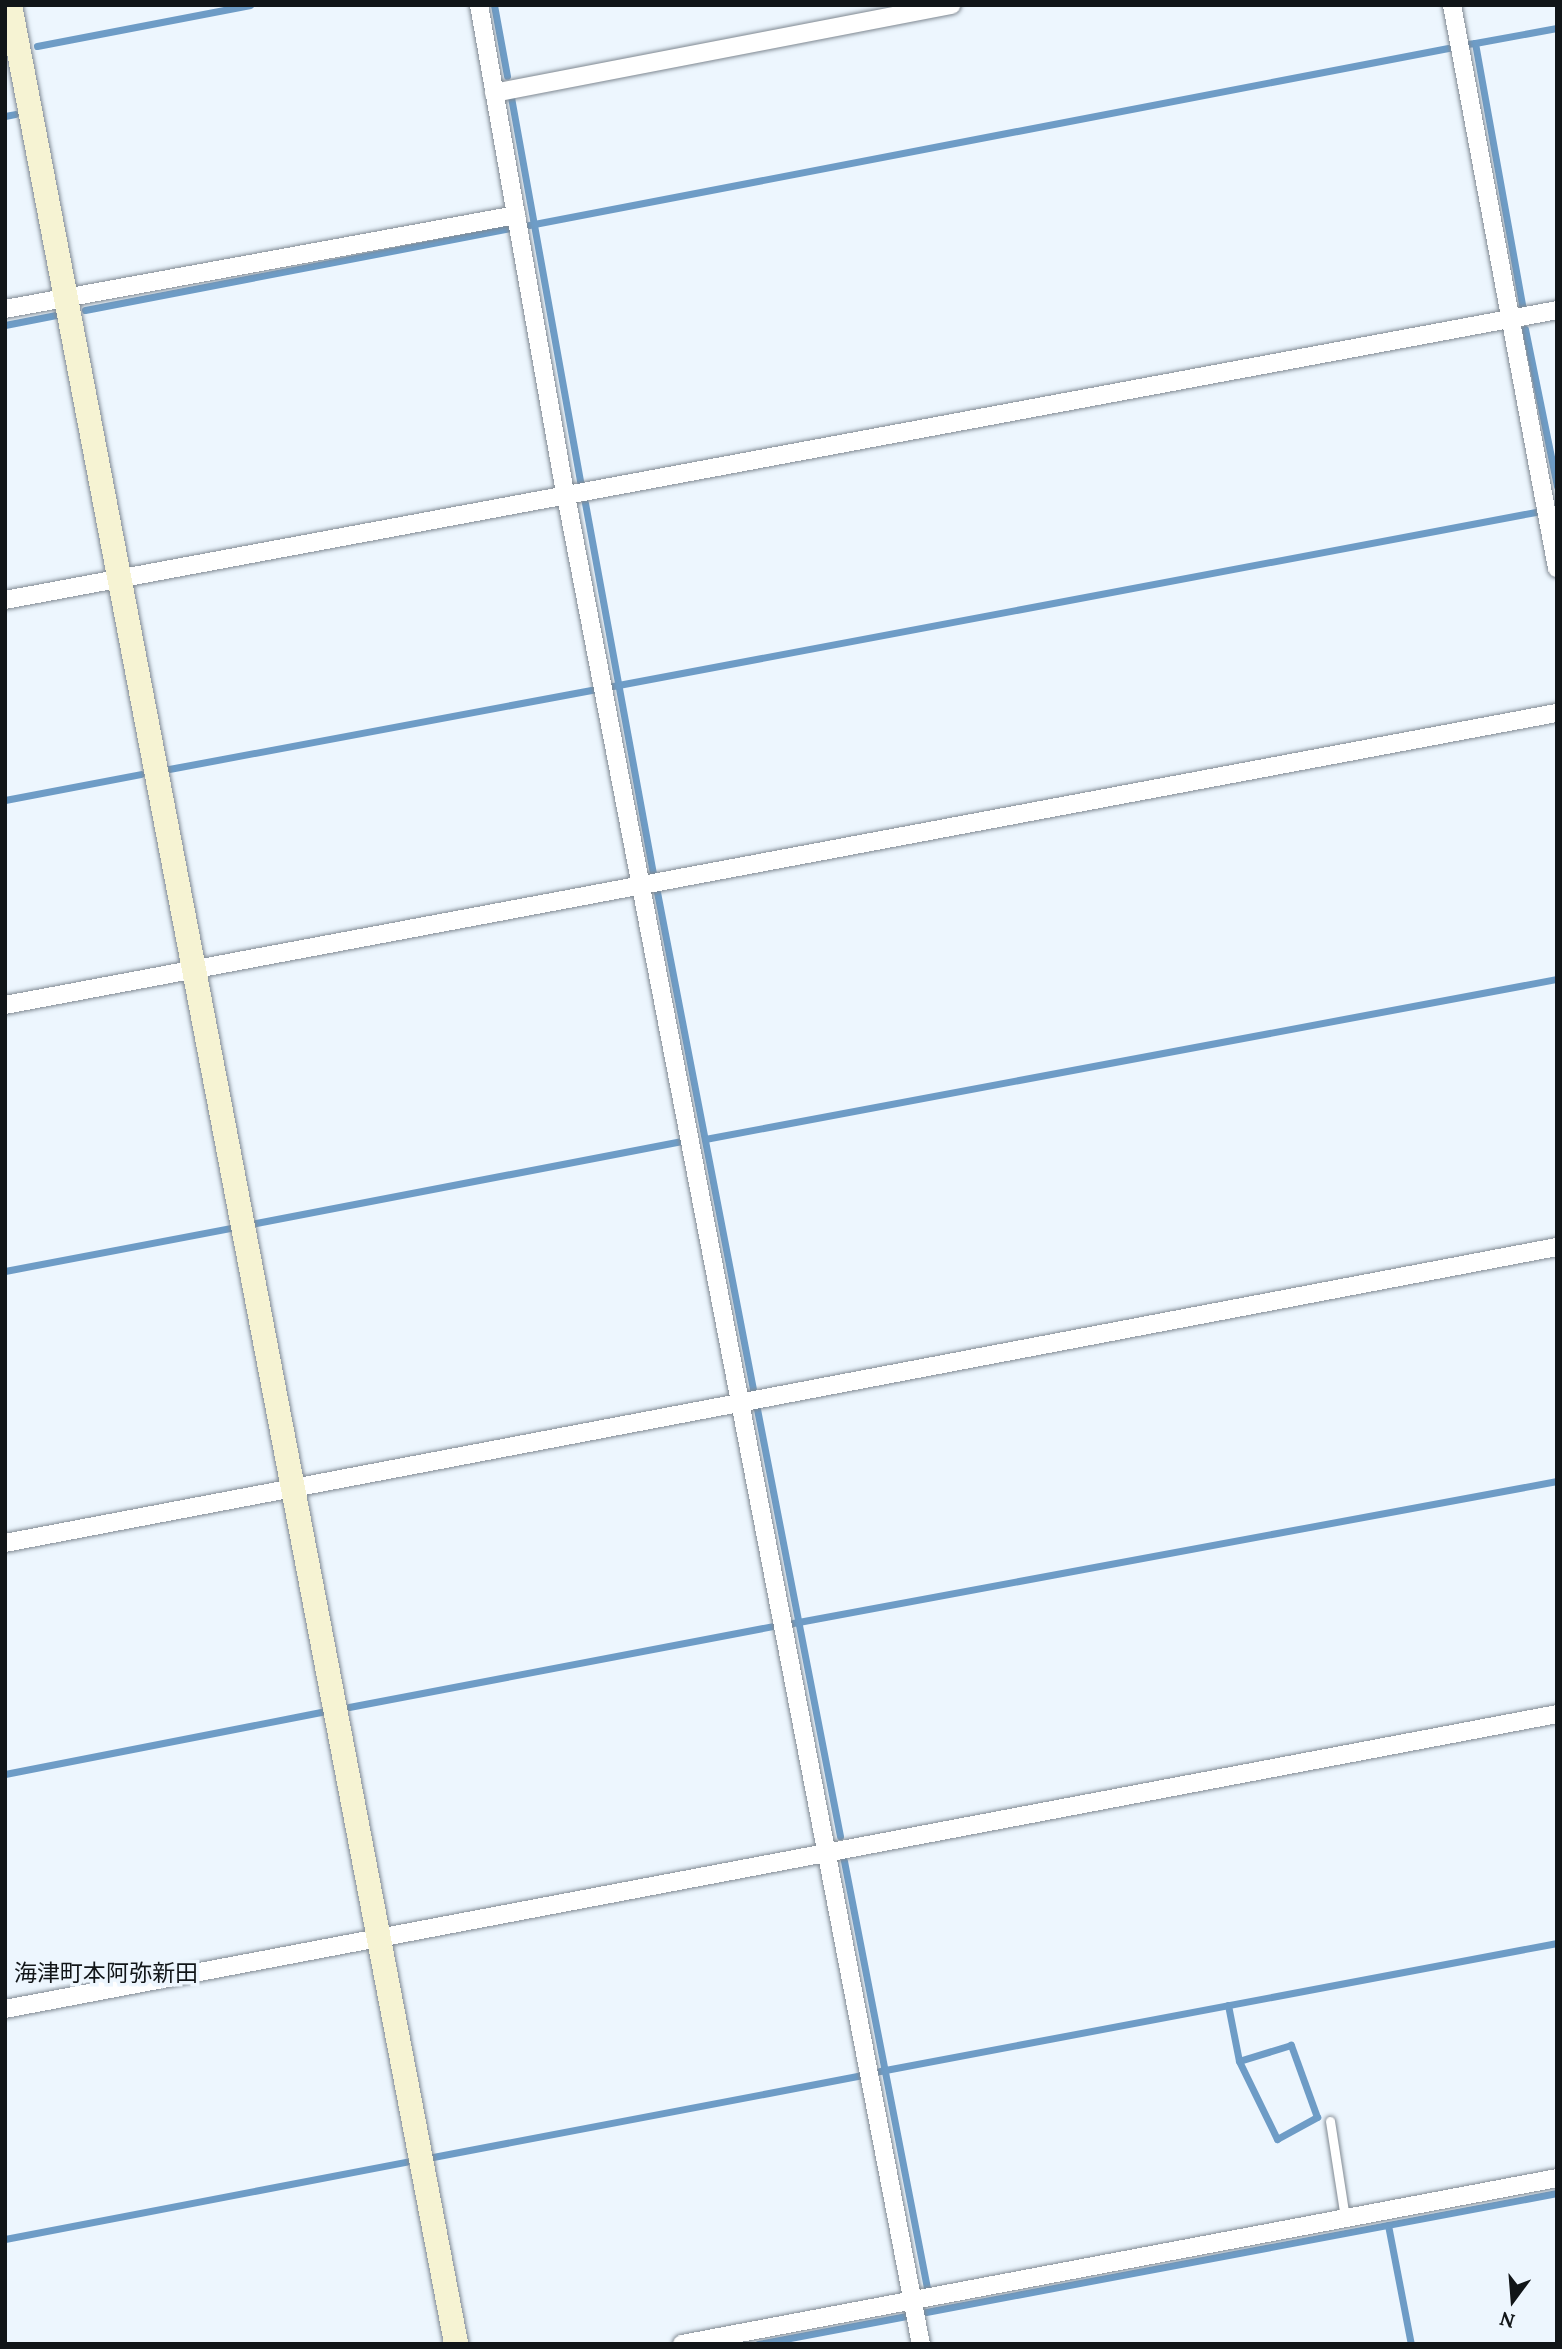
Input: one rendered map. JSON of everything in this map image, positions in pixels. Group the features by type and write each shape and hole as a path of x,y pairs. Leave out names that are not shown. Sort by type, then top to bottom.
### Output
{"street":[{"path":"10,5 122,578 377,1939 456,2344"},
{"path":"479,5 566,496 644,886 740,1403 921,2344"},
{"path":"494,93 952,5"},
{"path":"1452,5 1557,568"},
{"path":"5,309 516,215"},
{"path":"5,600 1557,310"},
{"path":"5,1005 1557,713"},
{"path":"5,1543 1557,1247"},
{"path":"5,2009 1557,1714"},
{"path":"682,2344 1557,2178"}],"lane":[{"path":"1330,2120 1345,2218"}],"waterway":[{"path":"37,46 250,5"},
{"path":"494,5 507,76"},
{"path":"1475,43 1557,28"},
{"path":"1467,44 1475,43 1522,305"},
{"path":"529,225 1448,48"},
{"path":"511,97 581,486"},
{"path":"5,116 15,114"},
{"path":"85,310 511,228"},
{"path":"5,325 56,315"},
{"path":"1525,329 1557,486"},
{"path":"585,503 653,875"},
{"path":"613,686 1536,512"},
{"path":"169,769 597,689"},
{"path":"5,800 141,774"},
{"path":"657,892 753,1389"},
{"path":"705,1139 1557,979"},
{"path":"256,1223 683,1141"},
{"path":"5,1271 230,1228"},
{"path":"757,1409 840,1836"},
{"path":"793,1623 1557,1481"},
{"path":"349,1707 775,1626"},
{"path":"5,1774 321,1712"},
{"path":"844,1861 927,2287"},
{"path":"880,2071 1557,1943"},
{"path":"1228,2005 1239,2061 1277,2139 1317,2117 1291,2045 1239,2061"},
{"path":"433,2157 861,2075"},
{"path":"5,2239 406,2162"},
{"path":"926,2312 1557,2193"},
{"path":"1388,2225 1411,2344"},
{"path":"758,2344 906,2316"}],"district":[{"name":"海津町本阿弥新田","path":"106,1973"}]}
